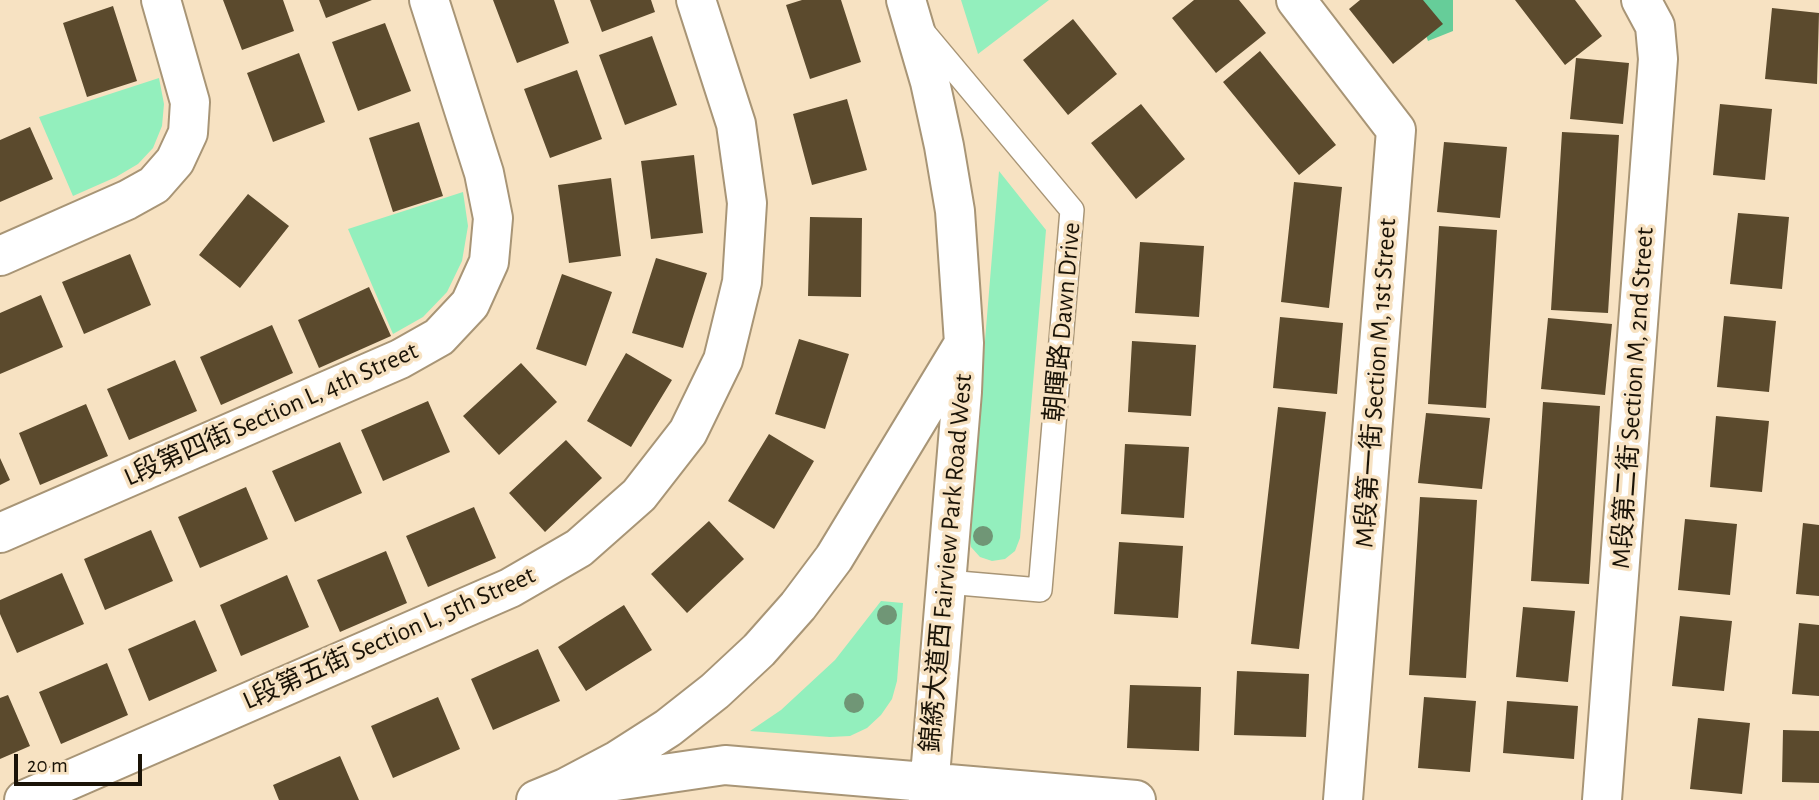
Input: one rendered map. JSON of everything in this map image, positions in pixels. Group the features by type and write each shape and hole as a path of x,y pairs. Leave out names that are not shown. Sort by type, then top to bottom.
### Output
{"street":[{"path":"0,256 155,185 175,162 188,133 190,102 160,0"},
{"name":"L段第四街 Section L, 4th Street","path":"0,533 400,359 439,337 470,304 489,262 494,218 484,173 429,0"},
{"name":"L段第五街 Section L, 5th Street","path":"24,800 510,588 579,548 639,495 688,432 723,360 743,282 747,203 736,124 696,0"},
{"name":"M段第一街 Section M, 1st Street","path":"1296,0 1396,130 1343,800"},
{"name":"M段第二街 Section M, 2nd Street","path":"1602,800 1658,59 1655,26 1642,0"},
{"name":"錦綉大道西 Fairview Park Road West","path":"909,10 930,82 955,211 964,343 929,792"},
{"name":"錦綉大道西 Fairview Park Road West","path":"551,794 618,760 668,728 715,691 759,650 798,606 834,558 964,343"},
{"path":"551,794 725,765 929,792 1136,800"}],"lane":[{"name":"朝暉路 Dawn Drive","path":"909,10 1072,210 1040,590 947,582"}],"green space":[{"path":"961,0 1049,0 978,54"},
{"path":"1423,0 1453,0 1453,31 1428,41 1416,9"},
{"path":"159,78 164,104 162,126 153,148 138,164 73,196 39,117"},
{"path":"999,171 1046,230 1020,538 1015,551 1005,559 992,561 980,557 971,547 969,534"},
{"path":"463,192 468,226 462,261 447,292 423,317 393,334 348,229"},
{"path":"881,601 903,603 897,681 892,699 881,715 867,728 850,736 750,731 781,710 835,660"}],"building":[{"path":"223,0 283,0 294,31 242,50"},
{"path":"319,0 372,0 326,18"},
{"path":"493,0 554,0 569,43 517,63"},
{"path":"590,0 651,0 655,12 602,32"},
{"path":"802,0 841,0 861,62 810,79 786,5"},
{"path":"1194,0 1239,0 1266,33 1216,73 1172,18"},
{"path":"1360,0 1423,0 1443,24 1393,64 1349,9"},
{"path":"1515,0 1575,0 1602,36 1565,65"},
{"path":"113,6 137,81 87,97 63,23"},
{"path":"1772,8 1819,13 1817,84 1765,79"},
{"path":"1073,19 1117,74 1068,115 1023,60"},
{"path":"385,23 411,91 358,111 332,42"},
{"path":"652,36 677,105 625,125 599,55"},
{"path":"1260,51 1336,145 1299,175 1223,82"},
{"path":"299,53 325,122 273,142 247,73"},
{"path":"1576,58 1629,63 1623,124 1570,119"},
{"path":"577,70 602,139 550,158 524,89"},
{"path":"847,99 867,170 812,185 793,114"},
{"path":"1141,104 1185,159 1136,199 1091,143"},
{"path":"1720,104 1772,109 1765,180 1713,175"},
{"path":"419,122 443,196 393,212 369,138"},
{"path":"30,127 53,179 0,202 0,140"},
{"path":"1562,132 1619,135 1608,313 1551,310"},
{"path":"1444,142 1507,147 1500,218 1437,212"},
{"path":"694,155 703,233 651,239 641,161"},
{"path":"611,178 621,256 569,263 558,185"},
{"path":"1294,182 1342,187 1329,308 1281,302"},
{"path":"248,194 289,226 240,288 199,255"},
{"path":"1738,213 1789,217 1782,289 1730,284"},
{"path":"810,217 862,218 861,297 808,296"},
{"path":"1439,226 1497,230 1486,408 1428,404"},
{"path":"1140,242 1204,246 1199,317 1135,313"},
{"path":"130,254 151,305 84,334 62,282"},
{"path":"656,258 707,273 683,348 632,333"},
{"path":"562,274 612,292 586,366 536,349"},
{"path":"369,287 391,336 319,368 298,320"},
{"path":"41,295 63,347 0,374 0,313"},
{"path":"1724,316 1776,321 1769,392 1717,387"},
{"path":"1280,317 1343,323 1337,394 1273,388"},
{"path":"1548,318 1612,324 1605,395 1541,389"},
{"path":"272,325 293,373 221,405 200,357"},
{"path":"799,339 849,354 825,429 775,414"},
{"path":"1132,341 1196,345 1191,416 1128,412"},
{"path":"626,353 672,380 631,447 587,421"},
{"path":"175,360 197,411 129,440 107,389"},
{"path":"521,363 557,402 499,455 463,416"},
{"path":"428,401 450,452 383,481 361,430"},
{"path":"1543,402 1600,406 1589,584 1531,581"},
{"path":"86,404 108,456 40,485 19,433"},
{"path":"1278,407 1326,412 1299,649 1251,644"},
{"path":"1426,413 1490,418 1482,489 1418,483"},
{"path":"1716,416 1769,421 1762,492 1710,487"},
{"path":"769,434 814,461 774,529 728,501"},
{"path":"566,440 602,478 545,532 509,493"},
{"path":"340,442 362,493 295,522 272,471"},
{"path":"1125,444 1189,447 1184,518 1121,514"},
{"path":"0,458 10,480 0,485"},
{"path":"246,487 268,539 200,568 178,517"},
{"path":"1420,497 1477,500 1466,678 1409,675"},
{"path":"474,507 496,558 428,587 406,536"},
{"path":"1685,519 1737,524 1730,595 1678,590"},
{"path":"709,521 744,559 687,613 651,574"},
{"path":"1803,523 1819,525 1819,596 1796,594"},
{"path":"151,530 173,581 105,610 84,559"},
{"path":"1119,542 1183,546 1178,618 1114,614"},
{"path":"386,551 407,603 340,632 317,580"},
{"path":"62,573 84,624 17,653 0,614 0,600"},
{"path":"287,575 309,627 241,656 220,605"},
{"path":"624,605 652,650 586,691 558,647"},
{"path":"1523,607 1575,611 1568,682 1516,677"},
{"path":"1680,616 1732,621 1724,691 1672,686"},
{"path":"195,620 217,671 149,701 128,649"},
{"path":"1799,623 1819,625 1819,696 1792,694"},
{"path":"538,649 560,701 493,730 471,679"},
{"path":"107,663 128,715 61,744 39,692"},
{"path":"1237,671 1309,674 1306,737 1234,735"},
{"path":"1130,685 1201,687 1199,751 1127,748"},
{"path":"8,695 30,746 0,759 0,698"},
{"path":"438,697 460,749 393,778 371,726"},
{"path":"1424,697 1476,701 1470,772 1418,768"},
{"path":"1507,701 1578,706 1574,759 1503,753"},
{"path":"1698,718 1750,723 1742,794 1690,789"},
{"path":"1783,730 1819,731 1819,783 1782,782"},
{"path":"340,756 359,800 279,800 273,785"}]}
